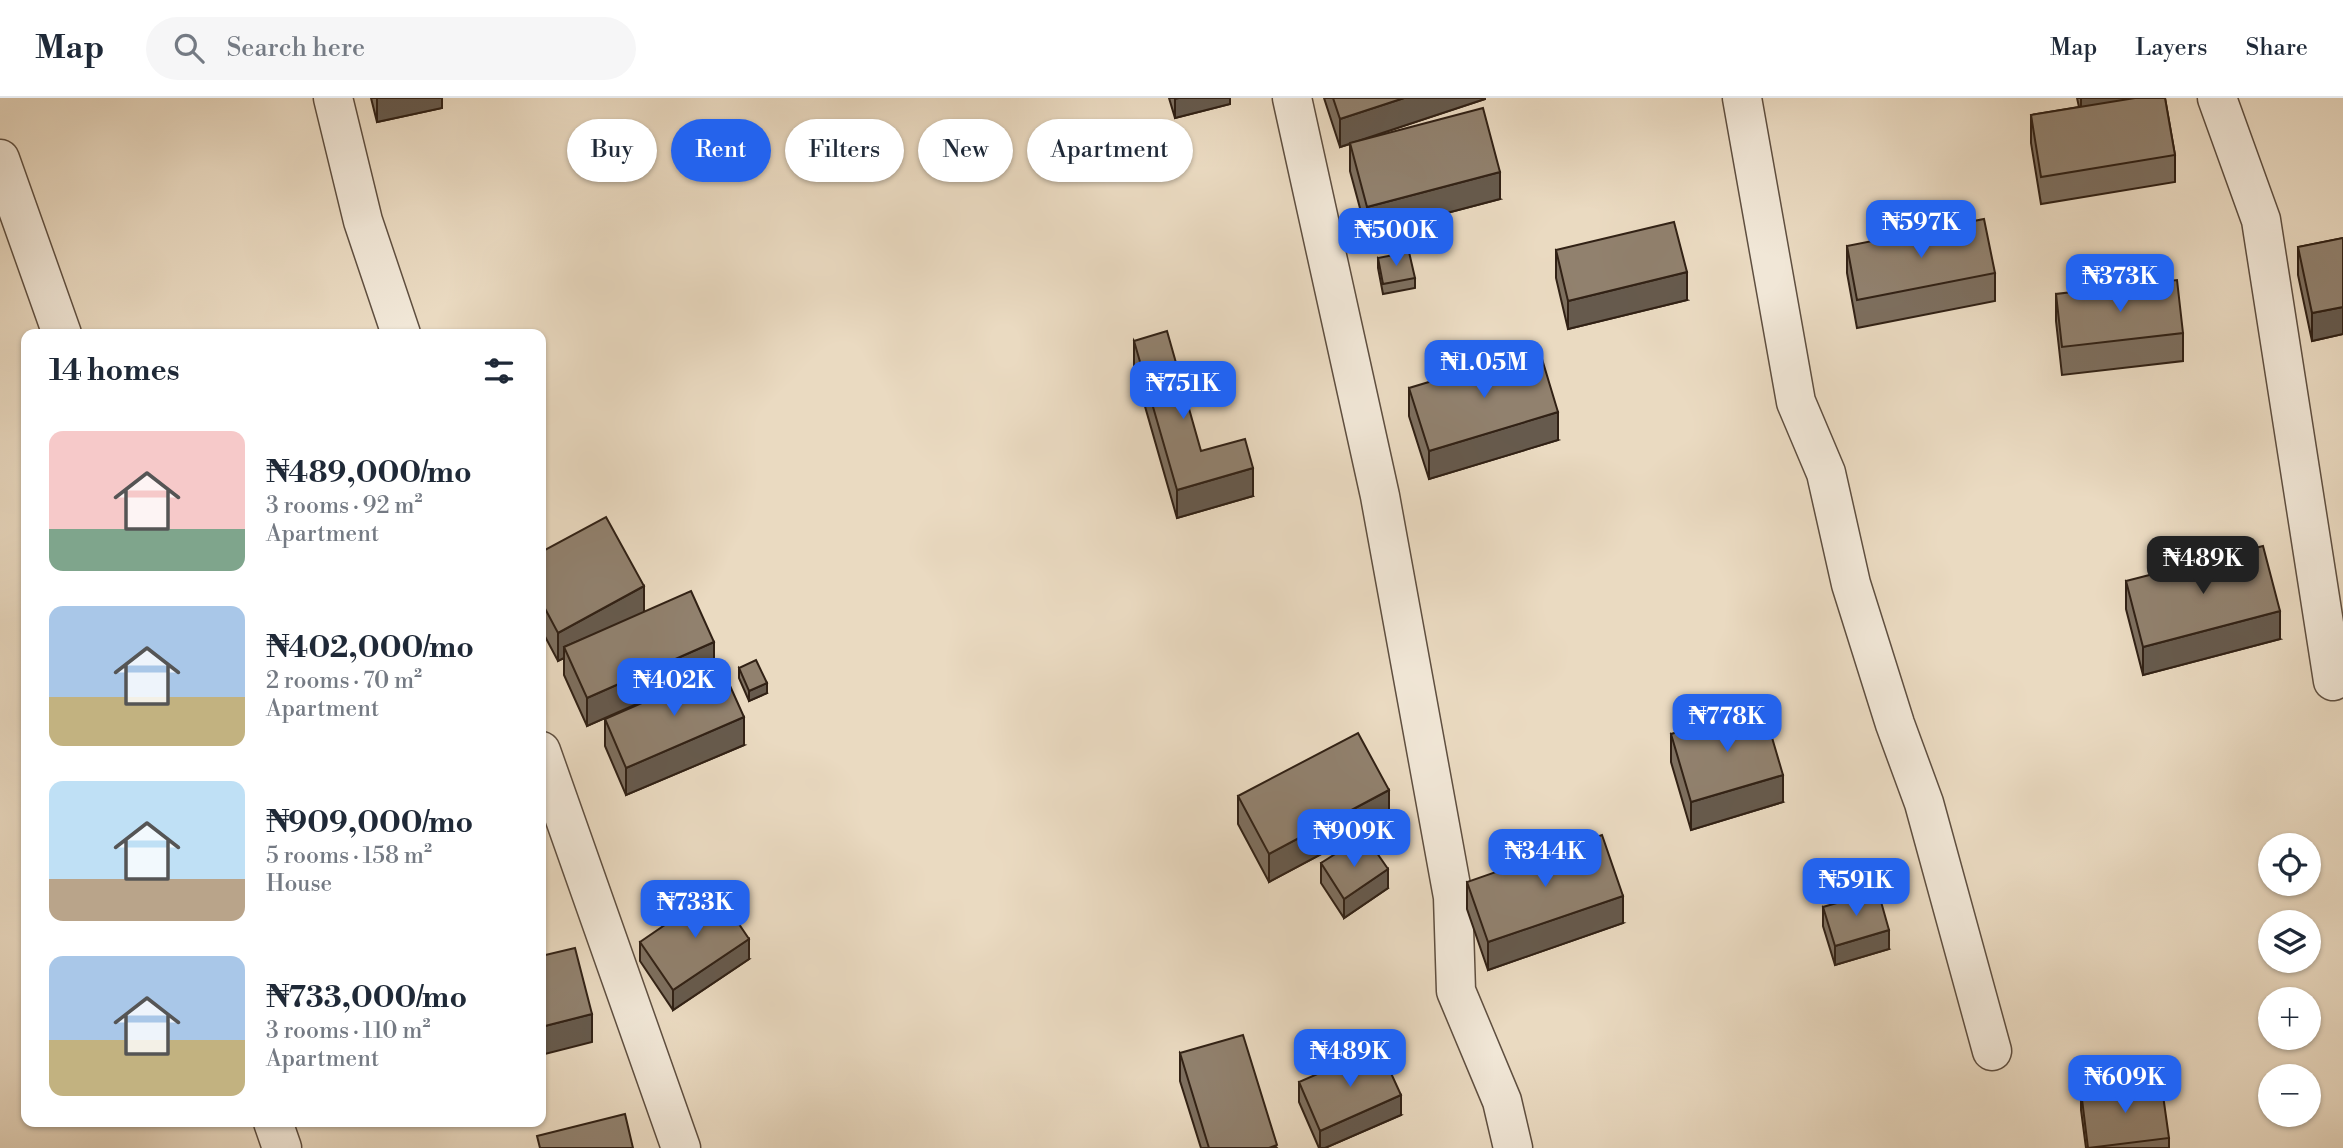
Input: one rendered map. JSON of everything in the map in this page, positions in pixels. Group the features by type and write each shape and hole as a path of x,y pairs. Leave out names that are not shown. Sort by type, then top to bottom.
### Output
{"street":[{"path":"333,98 363,221 399,329"},
{"path":"1292,98 1380,496 1454,897 1456,990 1502,1101 1513,1148"},
{"path":"1742,98 1796,402 1826,473 1851,584 1895,724 1924,803 1992,1051"},
{"path":"2217,98 2261,220 2333,681"},
{"path":"0,159 59,329"},
{"path":"546,765 681,1148"},
{"path":"275,1127 282,1148"}],"building":[{"path":"1333,98 1404,98 1340,119"},
{"path":"2135,98 2165,98 2175,155 2041,177 2031,115"},
{"path":"1483,108 1500,172 1367,207 1350,143"},
{"path":"1984,219 1995,273 1857,300 1847,246"},
{"path":"1674,222 1687,272 1568,301 1556,250"},
{"path":"2343,238 2343,307 2312,313 2298,247"},
{"path":"1409,252 1415,278 1383,284 1378,258"},
{"path":"2177,280 2183,333 2062,347 2056,294"},
{"path":"1167,331 1201,451 1245,439 1253,468 1177,490 1134,341"},
{"path":"1539,349 1558,412 1429,451 1409,388"},
{"path":"606,517 644,586 558,633 546,610 546,549"},
{"path":"2263,546 2280,611 2143,647 2126,581"},
{"path":"691,591 714,642 587,698 564,647"},
{"path":"756,660 767,683 749,691 739,668"},
{"path":"722,668 744,717 626,768 605,719"},
{"path":"1763,707 1783,775 1691,802 1671,734"},
{"path":"1358,733 1389,790 1269,854 1238,796"},
{"path":"1602,835 1623,896 1488,942 1467,882"},
{"path":"1370,843 1388,869 1344,899 1321,863 1348,846 1353,854"},
{"path":"716,890 749,939 673,990 640,942"},
{"path":"1878,891 1889,930 1835,946 1823,907"},
{"path":"575,948 592,1014 546,1026 546,955"},
{"path":"1243,1035 1277,1145 1269,1148 1209,1148 1180,1053"},
{"path":"1379,1047 1401,1095 1320,1131 1299,1082"},
{"path":"2161,1081 2169,1138 2088,1148 2081,1091"},
{"path":"625,1114 633,1148 540,1148 537,1136"}]}
